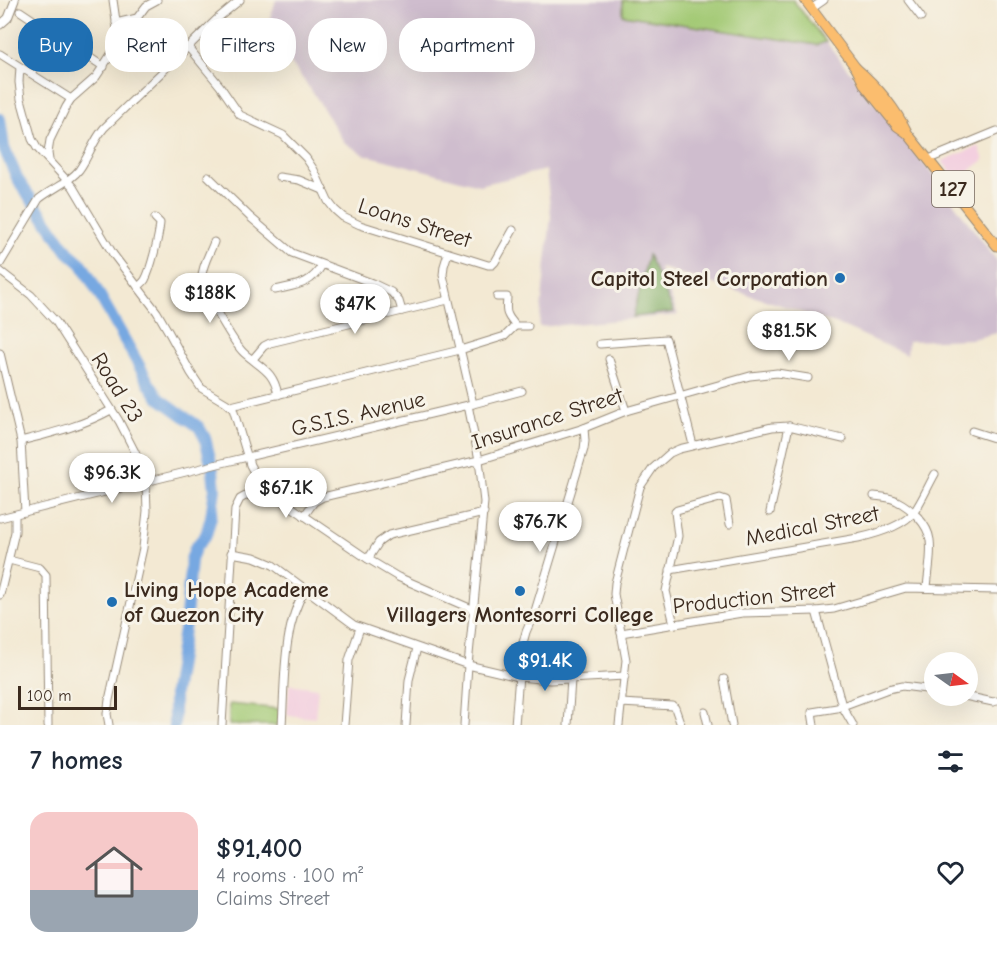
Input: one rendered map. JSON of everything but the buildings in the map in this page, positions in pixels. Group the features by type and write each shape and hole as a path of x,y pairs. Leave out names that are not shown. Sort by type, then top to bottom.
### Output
{"main road":[{"name":"127","path":"805,0 856,68 865,86 897,126 908,134 929,159 997,246"}],"street":[{"path":"0,25 8,18 15,0"},
{"path":"113,0 115,18"},
{"path":"137,18 146,6 157,0"},
{"path":"188,47 240,0"},
{"path":"811,9 824,0"},
{"path":"908,0 921,17"},
{"path":"20,11 104,67 71,99 50,140 49,160"},
{"name":"Loans Street","path":"188,47 220,86 240,116 283,135 306,158 328,201 343,218 492,265 513,230"},
{"path":"0,54 18,66"},
{"path":"20,72 21,99 37,148 79,195 113,254 168,331 201,388 231,406 248,458 262,487 368,559 407,582 474,610"},
{"path":"28,72 71,99"},
{"path":"0,264 39,198 74,176 99,134 162,72"},
{"path":"929,159 997,131"},
{"path":"33,141 39,143 50,140"},
{"path":"208,176 250,218 292,253 391,292 399,301 402,311"},
{"path":"279,177 299,180 323,190"},
{"path":"138,287 147,274 157,241 159,221"},
{"path":"214,242 202,273 203,285 242,351 267,370 273,378 278,395"},
{"path":"448,253 443,272 470,404 484,490 464,725"},
{"path":"275,290 312,279 322,265"},
{"name":"Road 23","path":"0,271 31,295 56,322 119,421 135,452 146,483 147,511 143,548 107,714 109,725"},
{"path":"497,297 507,297 507,315 514,326"},
{"path":"253,359 264,346 270,343 448,300"},
{"path":"231,406 459,350 505,336 514,326 528,326"},
{"path":"600,344 666,339 693,445"},
{"path":"0,353 21,441 25,512"},
{"path":"609,359 626,411"},
{"name":"Insurance Street","path":"304,516 314,502 323,497 479,460 584,428 626,411 750,376 777,373 808,378"},
{"name":"G.S.I.S. Avenue","path":"0,518 522,391"},
{"path":"21,441 85,423 111,410"},
{"path":"770,512 789,426"},
{"path":"619,725 626,660 614,588 640,487 652,468 670,453 693,445 772,427 789,426 843,439"},
{"path":"515,725 522,650 526,632 535,611 584,449 584,428"},
{"path":"972,431 997,439"},
{"name":"Medical Street","path":"670,570 858,538 888,530 913,513 935,474"},
{"path":"222,725 235,506 240,499 262,487"},
{"path":"874,496 896,501 913,513 924,526 930,542 927,588"},
{"path":"674,624 666,591 677,542 675,512 724,498 730,524"},
{"path":"368,559 379,542 389,535 483,513"},
{"path":"0,595 15,532 15,515"},
{"path":"231,553 254,557 273,565 360,628 468,665 519,677 550,680 625,676"},
{"path":"9,560 40,568 46,575 48,725"},
{"name":"Production Street","path":"621,633 742,613 816,611 846,606 901,588 997,590"},
{"path":"282,725 287,646 291,622 305,590"},
{"path":"816,611 842,706 853,725"},
{"path":"344,725 350,660 360,628"},
{"path":"406,725 409,680 417,648"},
{"path":"568,725 571,679"},
{"path":"724,680 732,725"},
{"path":"814,725 812,712 842,706 902,686 924,689"},
{"path":"978,699 997,701"},
{"path":"621,703 673,706 681,725"},
{"path":"705,712 708,725"}],"shaded area":[{"name":"Capitol Steel Corporation","path":"276,0 623,0 623,15 817,45 826,42 935,178 997,261 997,333 972,339 908,341 907,355 847,328 659,267 678,315 539,327 551,216 546,170 479,185 363,154 344,142 296,70 296,18 270,18"},
{"path":"979,146 984,160 957,180 942,161"},
{"path":"289,684 318,688 315,718 287,715"}],"green space":[{"path":"623,0 793,0 826,42 817,45 623,15"},
{"path":"648,255 674,312 633,317"},
{"path":"229,704 281,709 280,725 229,725"}],"waterway":[{"path":"0,119 4,148 18,180 68,252 82,264 159,398 199,427 205,438 215,489 206,535 195,548 191,560 186,617 174,694 174,725"}],"place":[{"name":"Capitol Steel Corporation","path":"840,278"},
{"name":"Villagers Montesorri College","path":"520,591"},
{"name":"Living Hope Academe of Quezon City","path":"112,602"}]}
